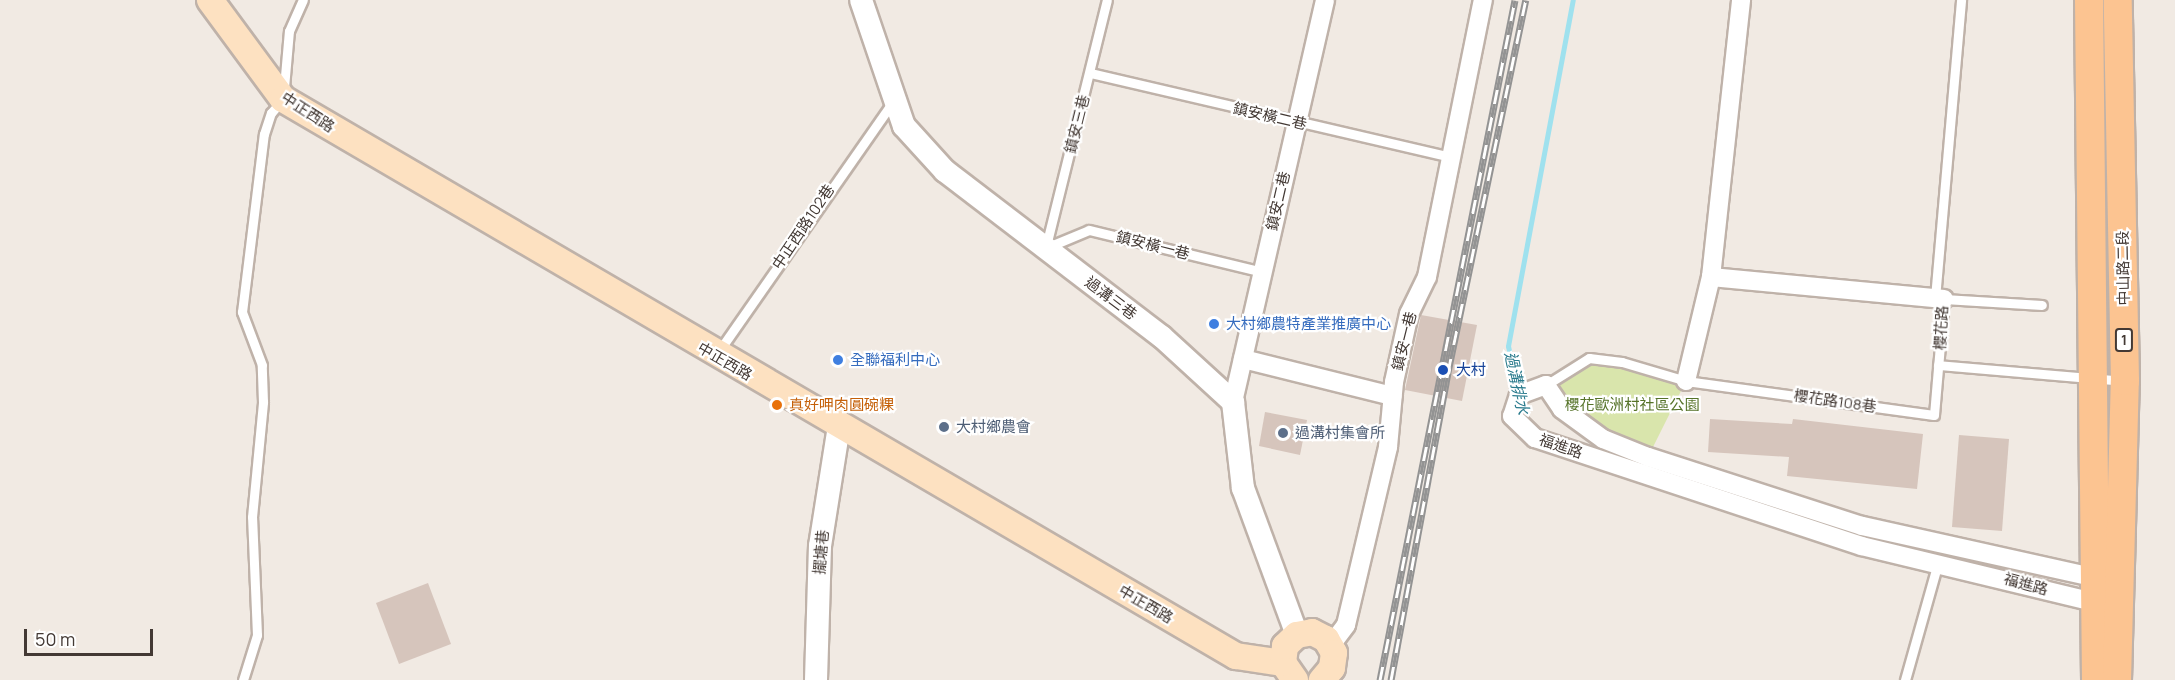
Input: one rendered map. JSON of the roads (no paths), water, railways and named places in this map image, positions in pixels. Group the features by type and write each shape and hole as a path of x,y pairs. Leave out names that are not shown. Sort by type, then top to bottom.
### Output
{"main road":[{"name":"中正西路","path":"210,0 283,99 716,356 1236,656 1289,671 1285,646 1296,635"},
{"name":"中山路二段","path":"2089,0 2091,379 2097,590 2096,680"},
{"name":"中山路二段","path":"2117,680 2125,381 2118,0"},
{"path":"1296,635 1319,634 1331,645 1334,661 1327,678"}],"street":[{"name":"過溝三巷","path":"861,0 904,126 945,171 1200,367 1233,402"},
{"name":"鎮安二巷","path":"1233,402 1325,0"},
{"name":"鎮安一巷","path":"1331,645 1346,625 1388,447 1393,396 1409,314 1427,277 1483,0"},
{"path":"1686,381 1711,277 1741,0"},
{"name":"櫻花路","path":"1711,277 1940,299"},
{"path":"1243,359 1393,396"},
{"name":"福進路","path":"1546,385 1562,408 1603,439 1648,457 1862,526 2097,590 1937,566 1862,546 1535,438 1512,416 1519,395 1546,385"},
{"path":"1233,402 1243,488 1296,635"},
{"name":"擺塘巷","path":"816,680 820,546 839,426"}],"lane":[{"path":"243,680 257,635 252,517 263,402 262,365 242,312 264,134 271,113 283,99 289,31 303,0"},
{"name":"鎮安三巷","path":"1046,248 1107,0"},
{"path":"1961,0 1940,299 2042,305"},
{"name":"鎮安橫二巷","path":"1090,73 1450,157"},
{"name":"中正西路102巷","path":"716,356 894,101"},
{"name":"鎮安橫一巷","path":"1046,248 1089,230 1262,272"},
{"name":"櫻花路","path":"1940,299 1938,365 2125,381"},
{"path":"1546,385 1589,358 1622,362 1686,381"},
{"name":"櫻花路108巷","path":"1686,381 1934,415 1938,365"},
{"path":"1905,680 1937,566"}],"waterway":[{"name":"過溝排水","path":"1518,391 1508,346 1573,0"}],"railway":[{"path":"1380,680 1515,0"},
{"path":"1391,680 1448,372 1526,0"}],"place":[{"name":"大村鄉農特產業推廣中心","path":"1214,324"},
{"name":"全聯福利中心","path":"838,360"},
{"name":"大村","path":"1443,370"},
{"name":"真好呷肉圓碗粿","path":"777,405"},
{"name":"大村鄉農會","path":"944,427"},
{"name":"過溝村集會所","path":"1283,433"}],"park label":[{"name":"櫻花歐洲村社區公園","path":"1632,405"}]}
